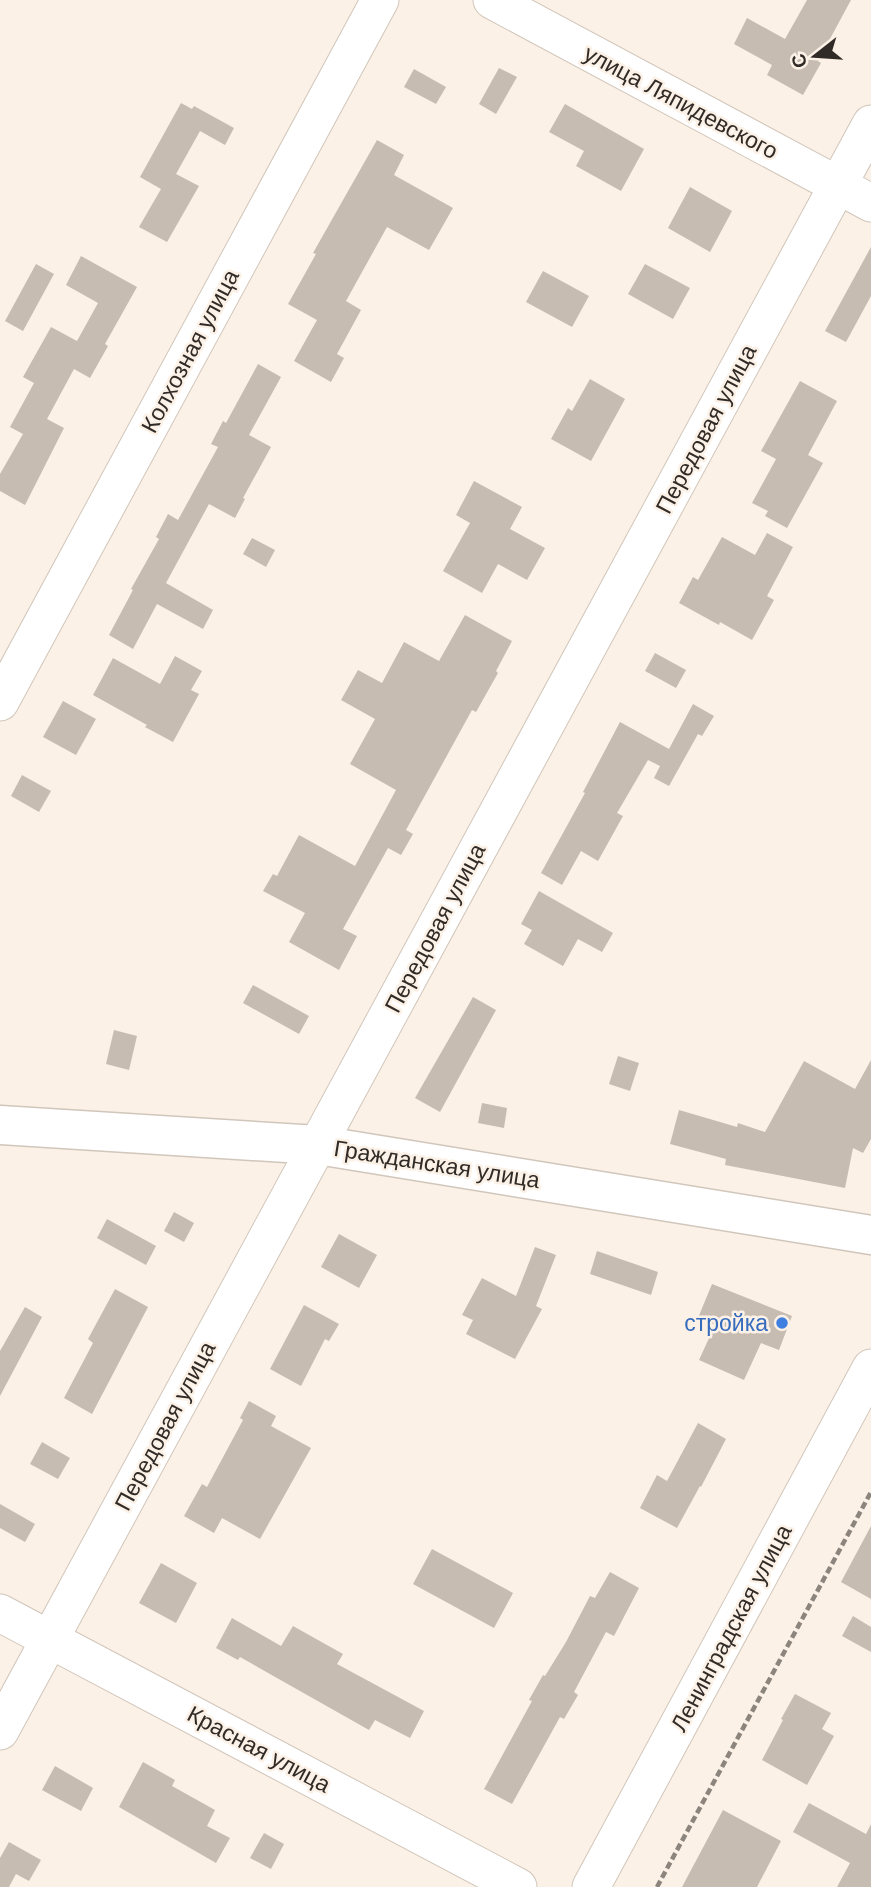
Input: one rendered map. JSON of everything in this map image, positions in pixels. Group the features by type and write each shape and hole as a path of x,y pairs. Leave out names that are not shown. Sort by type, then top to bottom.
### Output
{"main road":[{"name":"Гражданская улица","path":"0,1125 318,1145 871,1235"}],"street":[{"name":"Колхозная улица","path":"0,702 380,0"},
{"name":"улица Ляпидевского","path":"492,0 871,203"},
{"name":"Передовая улица","path":"0,1731 871,124"},
{"name":"Ленинградская улица","path":"591,1887 871,1368"},
{"name":"Красная улица","path":"0,1613 519,1887"}],"path":[{"path":"657,1887 871,1492"}],"building":[{"path":"807,0 851,0 803,95 767,75 772,65 734,44 747,18 785,39"},
{"path":"499,68 517,77 496,114 479,104"},
{"path":"414,69 446,87 436,104 404,87"},
{"path":"181,103 192,109 194,106 234,128 225,145 200,131 176,174 199,186 167,242 139,227 161,189 140,177"},
{"path":"565,104 644,149 621,191 576,166 584,151 549,132"},
{"path":"377,140 404,155 394,175 453,208 429,250 387,227 346,301 361,310 337,354 344,358 331,382 294,361 317,320 288,304 316,254 313,253"},
{"path":"690,187 732,211 710,252 668,228"},
{"path":"871,247 871,296 846,342 825,331"},
{"path":"81,256 137,287 105,344 108,346 90,378 74,369 47,419 64,428 25,505 0,491 0,474 23,434 10,427 34,383 23,377 51,327 77,341 98,303 66,285"},
{"path":"36,264 54,274 23,331 5,321"},
{"path":"645,264 690,288 673,319 628,294"},
{"path":"543,271 589,296 572,327 526,302"},
{"path":"258,364 281,377 249,435 271,447 235,518 209,504 166,583 213,610 203,629 157,604 133,649 109,635 159,539 156,537 168,514 178,520 218,447 211,444 223,421 226,423"},
{"path":"590,379 625,399 591,461 551,439 568,408 572,411"},
{"path":"800,381 837,401 808,455 823,463 787,528 765,516 768,511 752,503 776,459 761,451"},
{"path":"474,481 522,507 510,529 545,548 527,580 498,564 482,593 443,571 470,523 456,515"},
{"path":"767,533 793,547 767,596 774,600 752,640 679,603 693,577 698,580 722,537 755,555"},
{"path":"252,538 275,550 266,567 243,554"},
{"path":"465,615 512,641 496,671 498,673 476,712 472,710 406,830 413,834 401,855 388,848 343,929 357,936 339,970 289,942 305,913 263,891 273,874 277,876 299,835 355,866 396,790 350,764 375,719 341,700 358,670 382,683 404,642 439,661"},
{"path":"655,653 686,670 676,688 645,671"},
{"path":"175,656 202,671 191,690 199,694 173,742 93,695 113,658 160,684"},
{"path":"63,701 96,719 76,755 43,737"},
{"path":"693,704 714,716 702,736 698,734 669,786 654,778 660,766 648,760 617,813 623,816 598,861 581,851 562,885 541,873 620,722 669,749"},
{"path":"22,775 51,791 39,812 11,796"},
{"path":"539,891 613,933 602,952 578,939 563,966 524,944 532,930 521,924"},
{"path":"253,985 309,1016 299,1034 243,1003"},
{"path":"473,997 496,1010 440,1112 415,1098"},
{"path":"114,1030 137,1036 129,1070 106,1064"},
{"path":"618,1056 639,1063 630,1091 609,1084"},
{"path":"871,1060 871,1139 863,1153 853,1148 845,1188 725,1165 726,1159 670,1144 679,1110 765,1132 804,1061 855,1089"},
{"path":"482,1103 507,1108 504,1128 478,1123"},
{"path":"174,1212 194,1223 184,1242 164,1231"},
{"path":"107,1219 156,1246 146,1265 97,1238"},
{"path":"339,1234 377,1255 359,1288 321,1267"},
{"path":"535,1247 556,1255 536,1306 542,1309 515,1359 466,1334 473,1320 462,1315 482,1278 516,1296"},
{"path":"597,1251 658,1272 651,1295 590,1274"},
{"path":"712,1284 792,1316 779,1350 761,1343 744,1380 699,1360 715,1325 698,1318"},
{"path":"115,1289 148,1307 92,1414 64,1398 93,1343 88,1339"},
{"path":"304,1305 339,1324 329,1341 325,1339 301,1386 270,1369"},
{"path":"25,1307 42,1317 0,1396 0,1351"},
{"path":"249,1401 276,1416 271,1426 311,1448 260,1539 222,1518 214,1533 184,1516 202,1484 207,1487 243,1420 240,1418"},
{"path":"698,1423 726,1439 677,1528 640,1508 657,1475 667,1481"},
{"path":"42,1442 70,1458 58,1479 30,1464"},
{"path":"0,1504 35,1524 25,1542 0,1528"},
{"path":"871,1526 871,1599 841,1582"},
{"path":"432,1549 513,1593 494,1628 413,1584"},
{"path":"161,1563 197,1583 176,1623 139,1603"},
{"path":"610,1572 639,1588 614,1636 606,1632 574,1692 578,1695 564,1719 560,1717 512,1804 484,1789 532,1701 529,1700 543,1675 545,1676 566,1642 590,1596 595,1598"},
{"path":"853,1616 871,1627 871,1652 842,1636"},
{"path":"232,1618 281,1646 293,1626 343,1654 337,1664 424,1711 410,1738 375,1720 369,1730 240,1657 238,1660 216,1648"},
{"path":"795,1694 831,1713 822,1729 834,1736 807,1785 762,1760"},
{"path":"143,1762 175,1780 172,1786 215,1810 207,1826 230,1838 216,1863 119,1807"},
{"path":"55,1766 93,1788 81,1811 42,1790"},
{"path":"809,1803 866,1834 871,1824 871,1887 837,1887 850,1863 793,1832"},
{"path":"723,1810 781,1841 757,1887 682,1887"},
{"path":"264,1833 284,1844 271,1869 250,1858"},
{"path":"9,1842 41,1860 29,1881 16,1874 9,1887 0,1887 0,1858"}],"place":[{"name":"стройка","path":"782,1323"}]}
